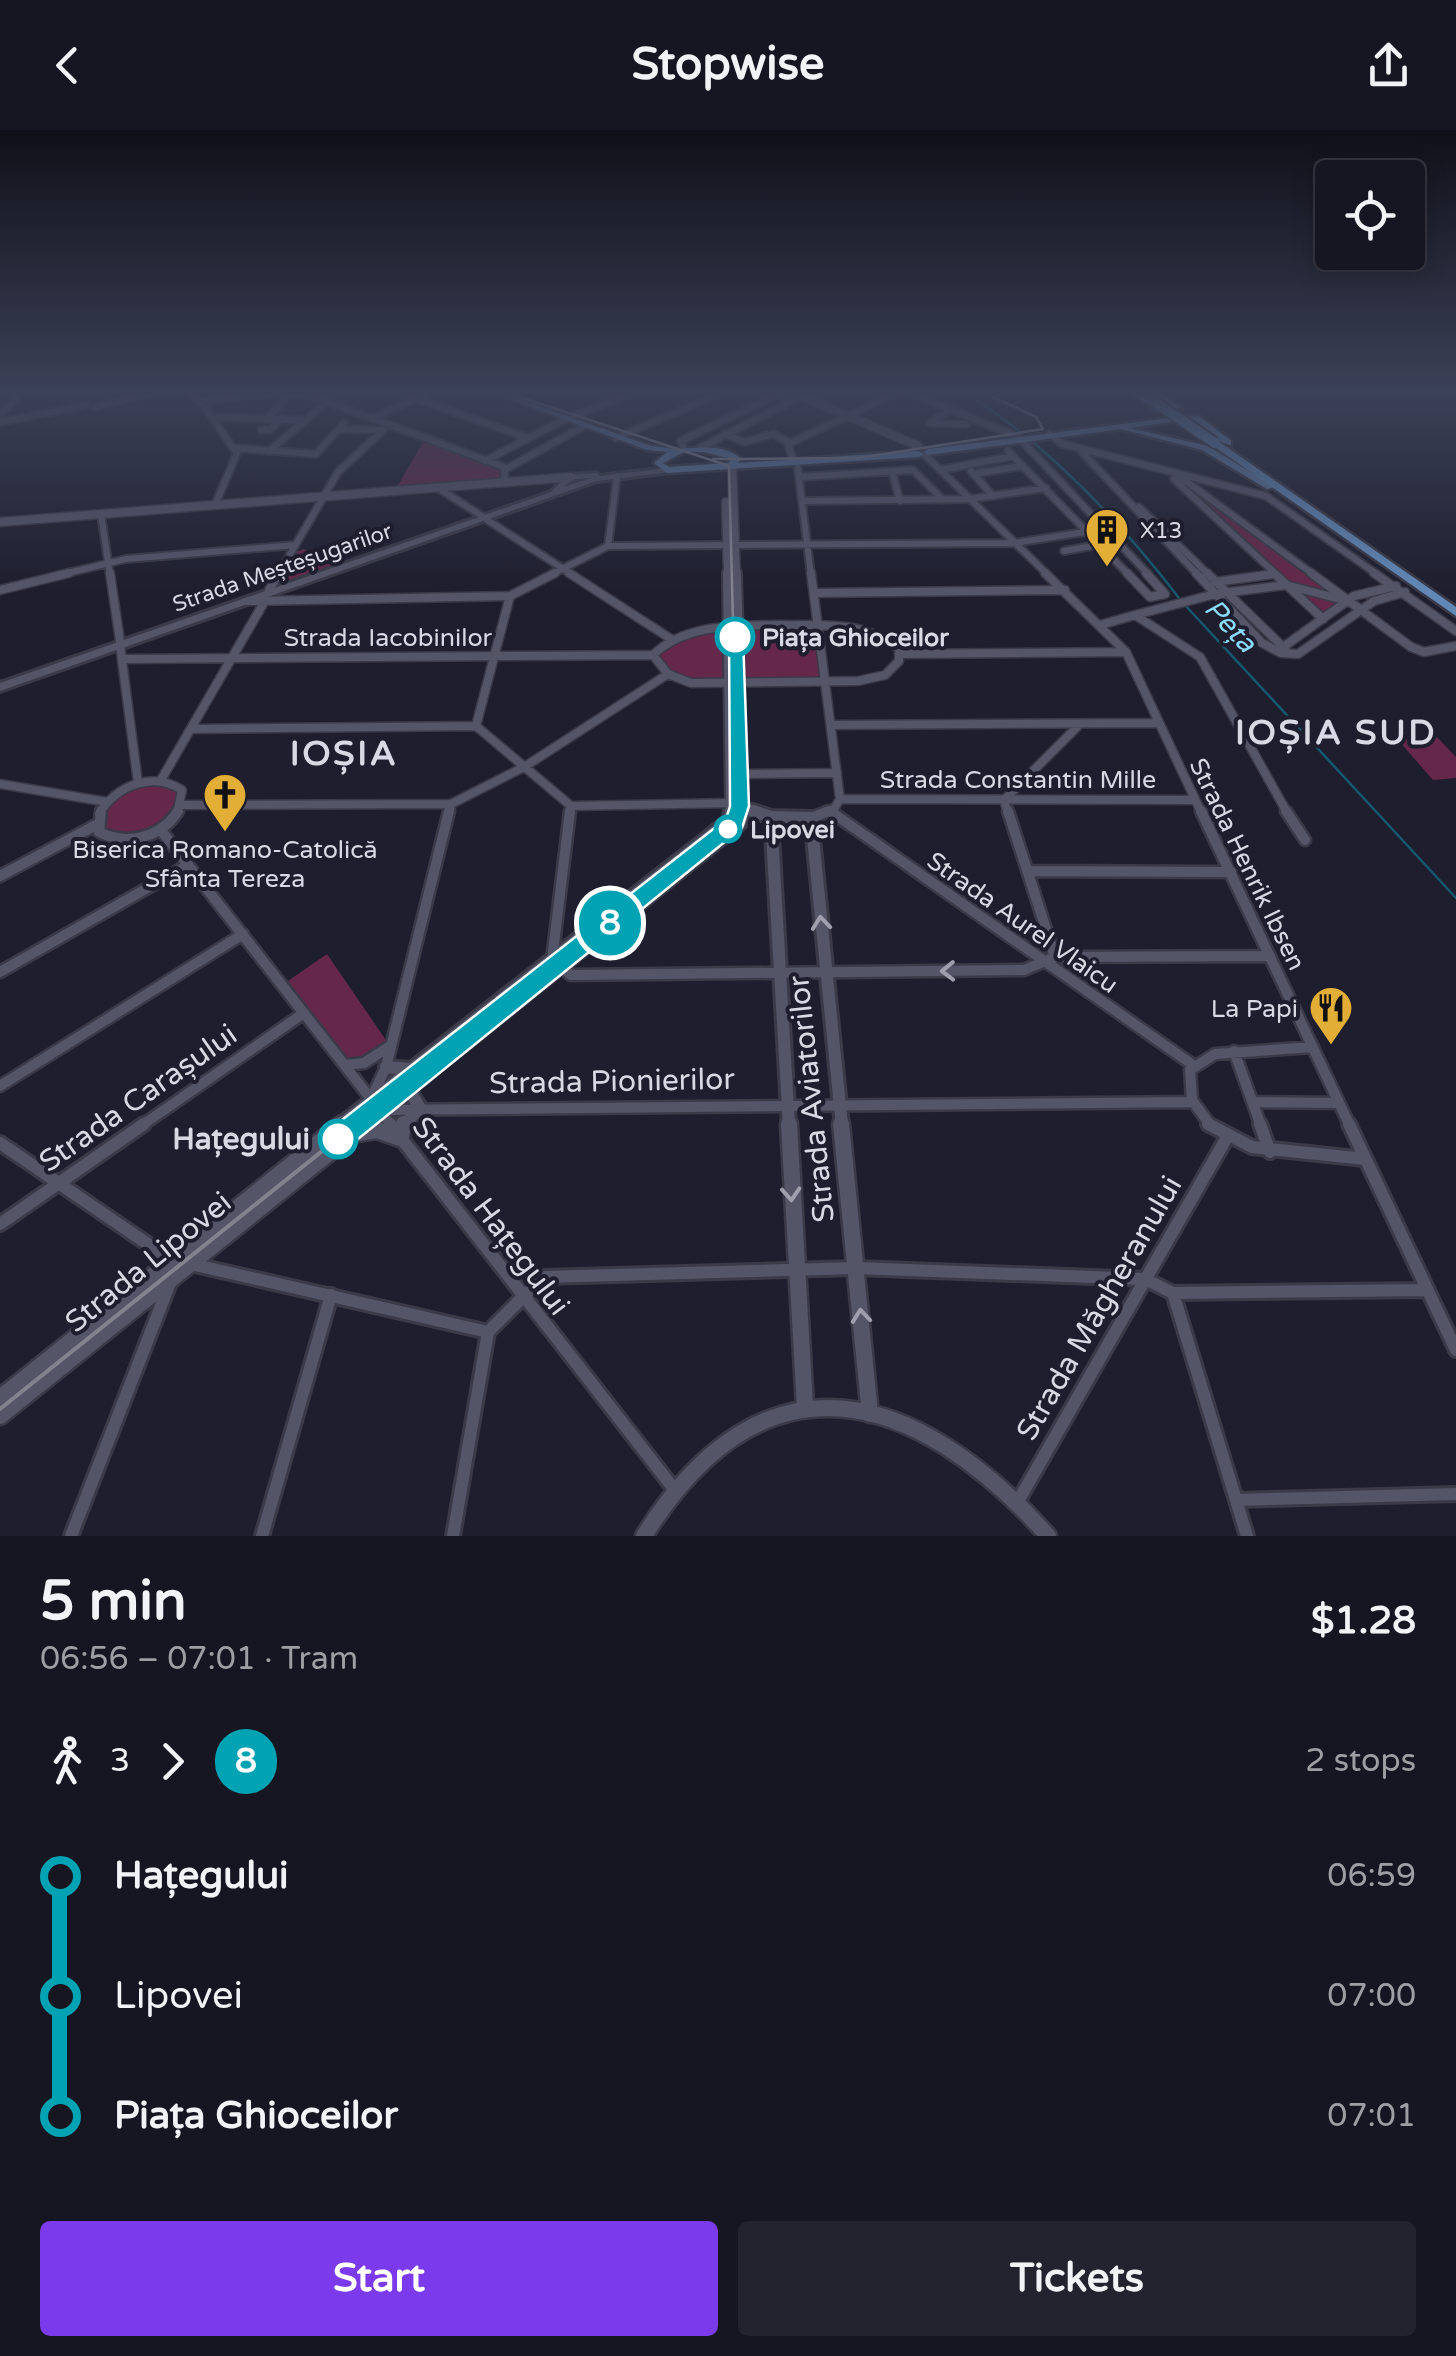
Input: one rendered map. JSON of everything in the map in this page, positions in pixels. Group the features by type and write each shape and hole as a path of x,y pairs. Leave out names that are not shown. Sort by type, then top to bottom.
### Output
{"highway":[{"path":"1229,459 1456,609"},
{"path":"1239,459 1374,554"},
{"path":"1240,459 1412,576"},
{"path":"1255,461 1456,609"}],"main road":[{"path":"571,482 642,469 663,459"},
{"path":"726,459 732,461"},
{"path":"794,460 804,459"},
{"path":"571,482 732,461 811,459"},
{"path":"1219,459 1270,487"},
{"path":"658,461 667,470"},
{"name":"Strada Meșteșugarilor","path":"0,685 264,598 571,482"},
{"name":"Strada Meșteșugarilor","path":"483,517 571,482"},
{"name":"Strada Meșteșugarilor","path":"120,643 264,598"}],"street":[{"path":"215,505 234,459"},
{"path":"161,780 324,496 352,459"},
{"path":"476,459 506,469 525,459"},
{"path":"485,462 491,459"},
{"name":"Strada Henrik Ibsen","path":"929,459 1126,652 1456,1350"},
{"path":"940,470 992,459"},
{"path":"1016,459 1104,544 1150,597 1165,594 1044,459"},
{"path":"1088,459 1215,594 1278,648 1294,654 1360,610 1405,592"},
{"path":"1092,459 1095,466"},
{"path":"1119,459 1266,496 1456,631"},
{"path":"190,729 476,726 570,806 738,806 771,817 810,818 830,811 840,799 828,682 804,501 794,460"},
{"path":"730,544 732,461"},
{"path":"713,465 725,472 738,806"},
{"path":"966,465 993,496"},
{"path":"972,474 1023,466"},
{"path":"505,482 506,469"},
{"path":"800,477 914,470 944,500"},
{"path":"892,471 900,500"},
{"path":"1169,471 1323,619"},
{"path":"1169,471 1416,650 1456,646"},
{"path":"608,546 618,476"},
{"path":"0,522 505,482 571,482"},
{"path":"438,488 671,639"},
{"path":"804,501 970,500 1046,488"},
{"path":"1120,494 1152,517 1278,648"},
{"path":"1059,501 1078,498"},
{"path":"101,514 138,783"},
{"path":"264,598 510,596 608,546 1014,543 1091,532"},
{"path":"1064,551 1104,544"},
{"path":"0,590 108,563 295,546"},
{"path":"1215,582 1274,574"},
{"path":"1100,626 1192,599 1286,585 1347,601"},
{"path":"1278,648 1347,601 1396,586"},
{"path":"815,593 1065,590"},
{"path":"476,726 510,596"},
{"path":"1135,615 1200,658 1210,670 1265,778 1305,840"},
{"path":"820,628 872,631 896,644 900,654 896,666 878,678 734,684 691,682 668,674 654,655 671,639 702,630 820,628"},
{"path":"900,654 1126,652"},
{"name":"Strada Iacobinilor","path":"123,660 654,655"},
{"path":"182,805 450,804 524,767 668,674"},
{"path":"734,684 742,774 738,806"},
{"path":"832,724 1159,723"},
{"path":"1050,959 1028,872 1004,800 1079,725"},
{"path":"742,774 837,773"},
{"path":"0,876 96,825 106,802 138,783 161,780 182,790 182,805 160,830 117,840 106,837 96,825"},
{"path":"0,784 106,802"},
{"name":"Strada Constantin Mille","path":"840,799 1195,800"},
{"path":"375,1105 450,804"},
{"path":"570,806 556,964 571,975 1024,970 1050,959 1270,956"},
{"name":"Strada Lipovei","path":"0,1416 348,1136 414,1068 732,832 742,820 738,806"},
{"name":"Strada Aurel Vlaicu","path":"830,811 1050,959 1193,1065"},
{"name":"Strada Aviatorilor","path":"771,817 805,1407"},
{"name":"Strada Aviatorilor","path":"810,818 870,1414"},
{"name":"Strada Hațegului","path":"160,830 521,1298 674,1489"},
{"path":"0,972 188,864"},
{"path":"1028,872 1231,872"},
{"path":"0,1086 243,934"},
{"name":"Strada Lipovei","path":"0,1398 169,1260 375,1105 408,1088 556,964"},
{"name":"Strada Carașului","path":"0,1224 304,1013"},
{"path":"345,1065 364,1063 390,1046"},
{"path":"1313,1046 1207,1056 1193,1065 1189,1078 1193,1102 1226,1139 1270,1152 1366,1160"},
{"path":"1234,1051 1270,1152"},
{"path":"386,1068 393,1072 414,1068"},
{"path":"348,1136 377,1130 400,1138 405,1120 420,1108 408,1088"},
{"path":"786,1104 1193,1102"},
{"path":"1255,1102 1338,1103"},
{"name":"Strada Pionierilor","path":"375,1105 420,1108 786,1104"},
{"name":"Strada Măgheranului","path":"1017,1503 1226,1139"},
{"path":"0,1143 169,1260 488,1332"},
{"path":"453,1536 488,1332 543,1277 856,1268 1145,1279 1174,1294 1427,1290"},
{"path":"71,1536 173,1276"},
{"path":"1174,1294 1247,1536"},
{"path":"262,1536 331,1295"},
{"path":"644,1536 674,1489 723,1446 805,1407 822,1405 870,1414 936,1442 1017,1503 1048,1536"},
{"path":"1236,1500 1456,1494"}],"shaded area":[{"path":"413,459 475,459 502,467 502,478 397,487"},
{"path":"1165,470 1173,472 1347,601 1323,619"},
{"path":"304,549 334,567 281,583 295,552"},
{"path":"738,628 820,628 828,681 739,684"},
{"path":"727,631 728,680 678,678 658,661 658,650 690,633"},
{"path":"1437,737 1456,757 1456,778 1433,780 1398,740"},
{"path":"138,783 177,785 182,805 147,836 106,837 100,810"},
{"path":"327,954 390,1046 375,1058 345,1065 282,985"}],"waterway":[{"name":"Peța","path":"1052,459 1132,540 1179,598"},
{"name":"Peța","path":"1184,604 1456,898"}],"tram line":[{"path":"353,1126 738,818 729,466 707,459"},
{"path":"713,459 769,459"},
{"name":"8","path":"338,1139 735,823 740,806 735,637"},
{"path":"0,1409 356,1124"}],"place":[{"name":"X13","path":"1107,568"},
{"name":"Piața Ghioceilor","path":"735,637"},
{"name":"Lipovei","path":"728,829"},
{"name":"Biserica Romano-Catolică Sfânta Tereza","path":"225,833"},
{"name":"La Papi","path":"1331,1046"},
{"name":"Hațegului","path":"338,1139"}],"district":[{"name":"IOȘIA SUD","path":"1336,732"},
{"name":"IOȘIA","path":"344,753"}]}
